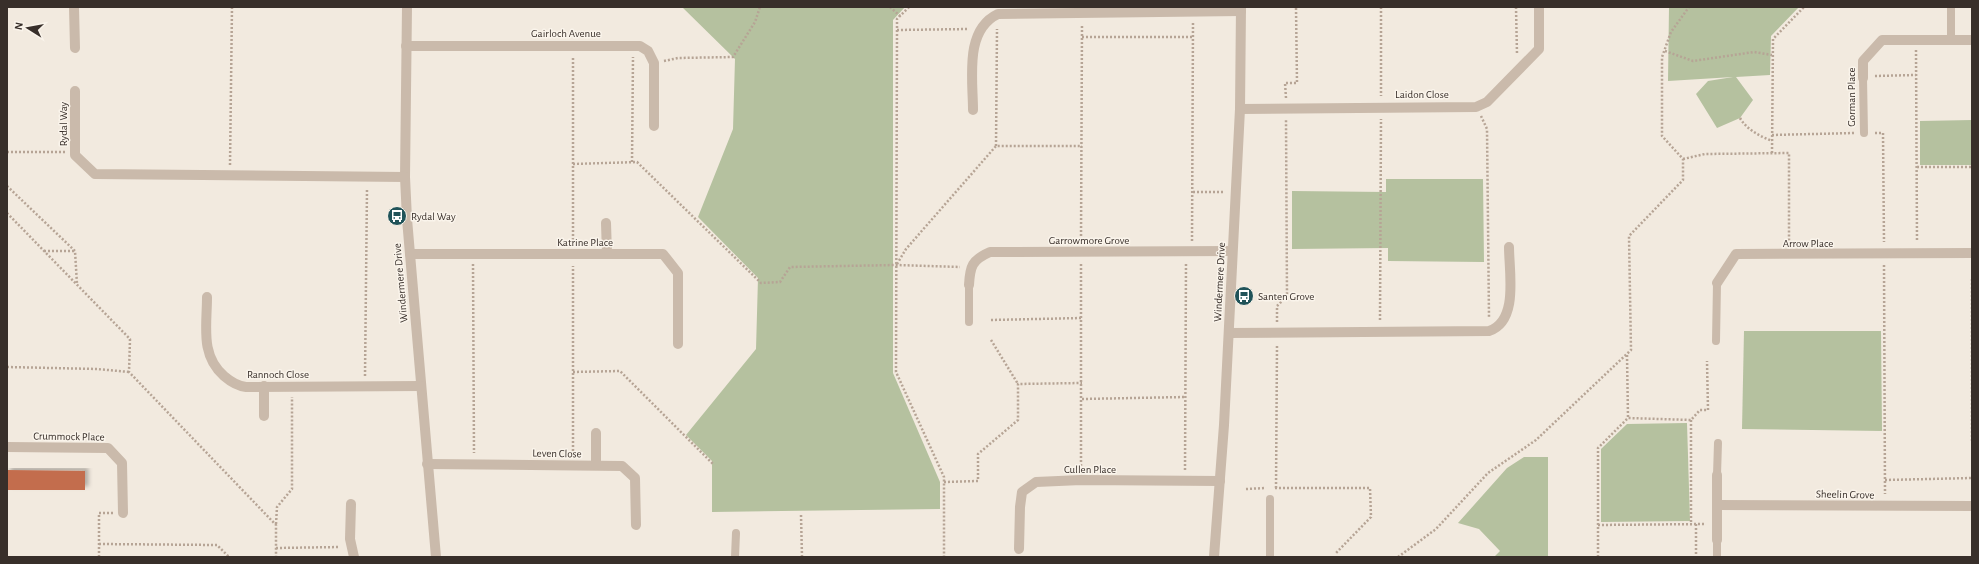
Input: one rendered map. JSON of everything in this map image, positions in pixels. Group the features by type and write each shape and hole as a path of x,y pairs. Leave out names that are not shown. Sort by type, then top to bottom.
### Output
{"street":[{"path":"74,7 74,48"},
{"name":"Windermere Drive","path":"407,7 405,177 427,464 436,557"},
{"path":"1476,107 1486,102 1517,73 1539,49 1539,7"},
{"path":"973,110 974,47 980,29 998,14 1241,9"},
{"name":"Windermere Drive","path":"1214,557 1229,333 1236,192 1240,109 1241,9"},
{"name":"Gorman Place","path":"1863,78 1863,61 1882,40 1972,40"},
{"name":"Gairloch Avenue","path":"406,46 633,45 644,47 648,51 654,63"},
{"path":"654,63 654,126"},
{"name":"Rydal Way","path":"75,91 75,155 95,174 405,177"},
{"name":"Laidon Close","path":"1240,109 1381,106 1476,107"},
{"path":"606,223 607,254"},
{"path":"1229,333 1489,331 1501,325 1509,309 1509,247"},
{"name":"Garrowmore Grove","path":"970,268 978,257 990,252 1232,252"},
{"name":"Arrow Place","path":"1717,283 1736,254 1789,255 1972,253"},
{"name":"Katrine Place","path":"410,254 663,254 678,273 678,344"},
{"path":"969,285 970,268"},
{"name":"Rannoch Close","path":"207,296 207,346 212,361 220,372 237,384 246,387 421,386"},
{"path":"264,386 264,416"},
{"path":"596,433 596,465"},
{"name":"Crummock Place","path":"7,447 108,448 122,462 123,513"},
{"name":"Leven Close","path":"427,464 622,466 635,478 636,525"},
{"path":"1717,475 1717,540"},
{"name":"Cullen Place","path":"1019,549 1020,507 1022,492 1036,482 1081,480 1220,482"},
{"path":"351,504 352,552"},
{"name":"Sheelin Grove","path":"1717,505 1972,506"}],"lane":[{"path":"1951,7 1951,40"},
{"name":"Gorman Place","path":"1863,78 1864,133"},
{"name":"Arrow Place","path":"1716,341 1717,283"},
{"path":"969,285 969,322"},
{"path":"1717,475 1718,443"},
{"path":"1270,499 1270,557"},
{"path":"736,532 736,557"},
{"path":"1717,540 1717,557"}],"path":[{"path":"230,176 232,7"},
{"path":"654,63 678,58 733,57 755,22 760,7"},
{"path":"890,7 900,16"},
{"path":"909,7 897,18 896,372 944,477 944,557"},
{"path":"1276,488 1277,306 1287,296 1286,83 1297,83 1296,7"},
{"path":"1380,332 1381,7"},
{"path":"1516,7 1517,73"},
{"path":"1398,557 1436,529 1488,473 1536,440 1631,350 1629,236 1683,180 1683,159 1662,136 1662,57 1671,32 1689,7"},
{"path":"1772,153 1773,39 1804,7"},
{"path":"1185,481 1185,397 1189,252 1193,192 1193,11"},
{"path":"1081,480 1082,13"},
{"path":"896,265 906,249 996,146 998,14"},
{"path":"897,30 980,29"},
{"path":"1082,37 1193,37"},
{"path":"1916,40 1917,254"},
{"path":"632,162 633,45"},
{"path":"1665,51 1693,61 1754,52 1772,56"},
{"path":"1863,78 1916,75"},
{"path":"1476,107 1487,129 1489,331"},
{"path":"1740,118 1743,123 1757,135 1772,141"},
{"path":"1772,135 1883,133 1885,506"},
{"path":"996,146 1082,146"},
{"path":"7,152 75,152"},
{"path":"1683,159 1706,154 1789,153 1789,255"},
{"path":"573,164 637,162 761,283 780,282 790,267 945,265 970,268"},
{"path":"1917,167 1972,167"},
{"path":"365,386 367,177"},
{"path":"7,186 75,251 77,285"},
{"path":"1193,192 1236,192"},
{"path":"7,213 130,339 129,372"},
{"path":"44,251 75,251"},
{"path":"473,254 474,464"},
{"path":"1972,279 1972,443"},
{"path":"991,320 1082,318"},
{"path":"944,482 978,481 978,454 1018,420 1018,384 992,340"},
{"path":"1598,557 1598,448 1628,418 1627,354"},
{"path":"1691,524 1690,420 1700,410 1708,410 1707,361"},
{"path":"7,368 97,369 129,372 276,525"},
{"path":"573,372 620,371 714,466"},
{"path":"1018,384 1082,383"},
{"path":"276,557 277,507 292,489 292,386"},
{"path":"1082,398 1185,397"},
{"path":"1628,418 1690,420"},
{"path":"1885,480 1972,478"},
{"path":"1246,489 1370,488 1371,517 1336,553"},
{"path":"99,557 99,513 123,513"},
{"path":"801,515 802,557"},
{"path":"1696,524 1696,557"},
{"path":"1598,525 1717,524"},
{"path":"99,544 217,545 229,557"},
{"path":"276,548 352,552"}],"green space":[{"path":"682,7 905,7 893,20 893,373 940,482 940,509 712,512 712,461 686,435 756,349 758,278 698,217 733,129 735,59"},
{"path":"1669,7 1799,7 1771,36 1770,75 1736,77 1753,100 1740,118 1717,128 1696,94 1708,81 1733,77 1668,81"},
{"path":"1972,120 1972,165 1920,165 1920,121"},
{"path":"1386,179 1483,179 1484,262 1388,261 1388,248 1292,249 1292,191 1386,192"},
{"path":"1744,331 1881,331 1882,431 1742,429"},
{"path":"1687,423 1690,521 1601,522 1601,449 1627,424"},
{"path":"1524,457 1548,457 1548,557 1494,557 1500,551 1479,529 1458,523 1507,468"}],"building":[{"path":"7,470 85,471 85,490 7,490"}],"place":[{"name":"Rydal Way","path":"397,216"},
{"name":"Santen Grove","path":"1244,296"}]}
